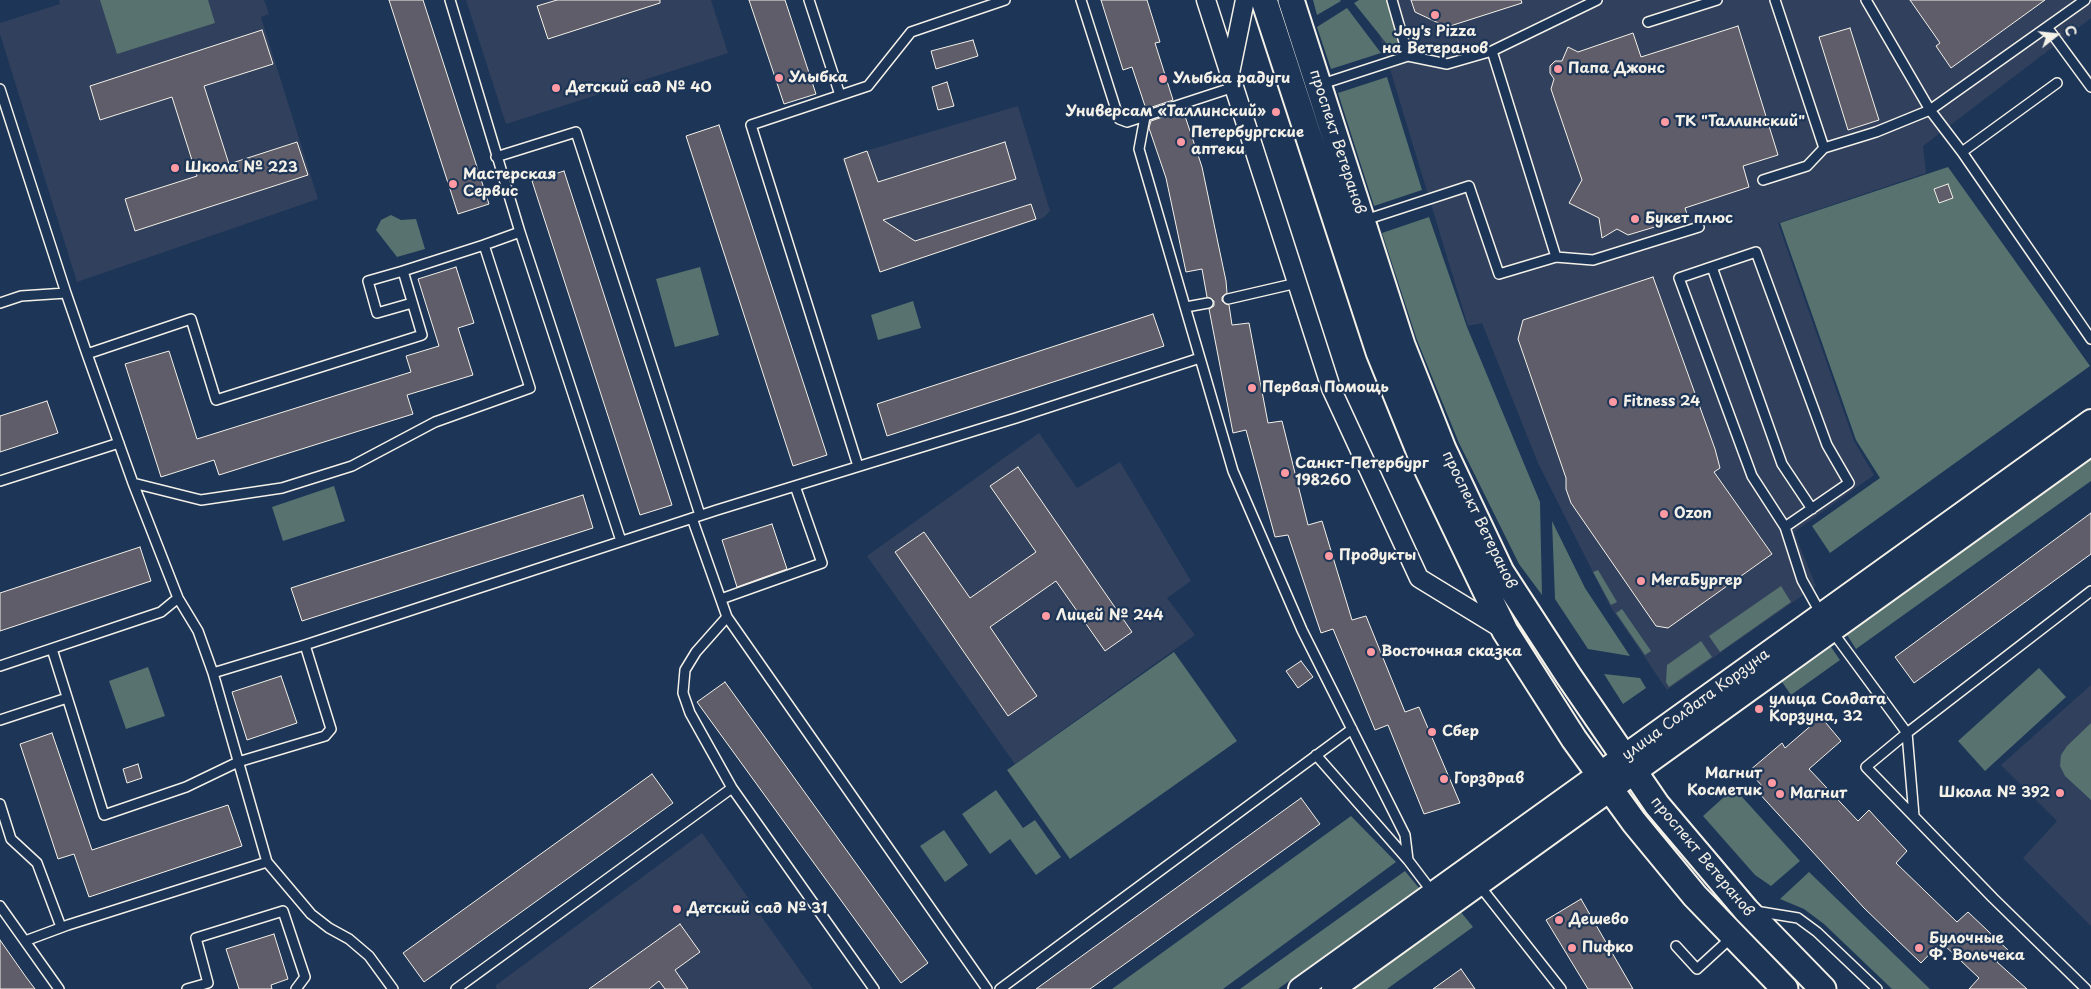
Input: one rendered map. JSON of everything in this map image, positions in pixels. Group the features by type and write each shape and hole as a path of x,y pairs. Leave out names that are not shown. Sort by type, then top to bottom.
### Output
{"main road":[{"name":"проспект Ветеранов","path":"1264,0 1380,352 1422,458 1505,631 1574,739 1682,881 1733,937 1785,989"},
{"name":"проспект Ветеранов","path":"1291,0 1405,354 1444,449 1501,572 1657,805 1746,910 1823,989"}],"street":[{"path":"1206,0 1331,388 1419,578 1505,631"},
{"path":"1232,80 1245,0"},
{"name":"улица Солдата Корзуна","path":"1827,623 2091,421"},
{"name":"улица Солдата Корзуна","path":"1300,989 1439,901 1827,623 2091,444"},
{"name":"улица Солдата Корзуна","path":"1333,989 1439,901"}],"lane":[{"path":"450,0 496,157 622,541"},
{"path":"809,0 840,95"},
{"path":"858,466 751,125 868,86 911,32 1005,0"},
{"path":"1081,0 1119,119 1127,122 1145,117 1232,80"},
{"path":"1392,0 1408,56"},
{"path":"1318,85 1408,56 1447,64 1492,51 1598,0"},
{"path":"1648,22 1717,0"},
{"path":"1775,0 1824,148"},
{"path":"1866,0 1930,110 1962,152 2091,339"},
{"path":"1763,180 1807,166 1824,148 1876,132 1930,110 2085,0"},
{"path":"2047,27 2091,87"},
{"path":"1492,51 1556,258"},
{"path":"1962,152 2057,83"},
{"path":"0,89 66,293 118,443 178,598 198,631 213,672 267,862 311,914 329,928 349,939 369,956 393,989"},
{"path":"1145,117 1139,149 1233,471 1302,630 1405,835 1408,860"},
{"path":"496,157 576,132 727,617 987,989"},
{"path":"1362,221 1469,186 1499,274 1556,258 1593,260 1698,227"},
{"path":"412,303 377,314 368,281 520,232"},
{"path":"133,483 201,500 282,488 352,466 435,422 530,388 484,245"},
{"path":"1785,527 1849,483 1824,437 1756,252 1679,278 1752,476 1785,527 1802,580 1827,623 1907,733 1914,816"},
{"path":"1712,267 1782,464 1812,510"},
{"path":"87,354 191,319 216,400 422,335 403,271"},
{"path":"1228,299 1297,282"},
{"path":"0,303 21,296 66,293"},
{"path":"1186,307 1208,303"},
{"path":"213,672 305,645 696,517 1200,358"},
{"path":"0,481 118,443"},
{"path":"721,600 822,564 795,486"},
{"path":"2086,989 1866,767 1907,733 2091,591"},
{"path":"0,666 160,612 178,598"},
{"path":"727,617 696,652 684,670 683,694 690,713 732,788 874,989"},
{"path":"52,649 104,815 186,787 238,762 325,736 331,728 305,645"},
{"path":"0,720 67,698"},
{"path":"1000,989 1352,729"},
{"path":"1316,754 1408,860 1439,901"},
{"path":"456,989 732,788"},
{"path":"0,804 11,839 37,863 61,927"},
{"path":"25,941 61,927 267,862"},
{"path":"1473,877 1558,988"},
{"path":"0,906 59,989"},
{"path":"1746,910 1798,918 1817,932 1876,989"},
{"path":"187,989 208,983 196,938 283,911 305,977 296,989"},
{"path":"1676,946 1697,969 1733,937"}],"shaded area":[{"name":"Школа № 223","path":"59,0 264,0 269,14 261,17 318,199 77,282 0,34 0,23 60,4"},
{"name":"Детский сад № 40","path":"466,0 711,0 728,53 506,124"},
{"path":"1369,0 2091,0 2091,18 1923,146 1926,173 1778,223 1854,441 1874,475 1794,532 1816,586 1667,690 1610,606 1538,463 1482,323 1468,326"},
{"path":"1018,106 1050,211 1043,218 879,273 842,158"},
{"name":"Лицей № 244","path":"1039,433 1077,488 1120,462 1191,581 1167,598 1195,635 1015,764 867,556"},
{"name":"Школа № 392","path":"2091,685 2091,926 2023,858 2057,821 2001,765"},
{"name":"Детский сад № 31","path":"702,833 813,989 497,989 495,986"}],"green space":[{"path":"100,0 208,0 215,23 117,54"},
{"path":"1313,0 1340,0 1341,1 1317,15"},
{"path":"1359,0 1387,0 1401,46 1391,49 1354,3"},
{"path":"1347,8 1381,53 1331,69 1317,27"},
{"path":"1387,77 1422,190 1374,206 1338,93"},
{"path":"1948,167 2090,366 1830,553 1812,526 1880,478 1856,440 1780,223"},
{"path":"391,215 401,220 416,219 425,249 397,257 376,230 381,220"},
{"path":"1429,217 1467,327 1540,502 1542,595 1519,564 1459,443 1417,340 1382,233"},
{"path":"700,267 719,335 675,347 656,279"},
{"path":"913,301 921,328 878,340 871,315"},
{"path":"2091,459 2091,481 1856,649 1847,635"},
{"path":"334,486 345,521 283,541 272,507"},
{"path":"1552,521 1585,588 1630,656 1588,649 1555,599"},
{"path":"1598,570 1617,602 1611,605 1593,572"},
{"path":"1781,586 1791,602 1720,652 1709,636"},
{"path":"1622,609 1651,651 1645,655 1616,613"},
{"path":"1701,641 1712,657 1669,687 1666,682 1667,665"},
{"path":"1831,647 1840,660 1791,695 1782,682"},
{"path":"1174,652 1237,741 1070,859 1007,770"},
{"path":"148,667 165,716 126,729 109,681"},
{"path":"2039,668 2066,697 1985,771 1958,741"},
{"path":"1604,674 1640,678 1646,688 1623,704"},
{"path":"2091,723 2091,800 2065,776 2060,766 2061,755 2067,746"},
{"path":"1734,788 1800,861 1771,886 1755,875 1703,816"},
{"path":"996,790 1023,828 1035,820 1061,857 1036,875 1010,839 990,854 962,814"},
{"path":"1351,816 1396,862 1223,989 1112,989"},
{"path":"944,830 968,865 945,882 920,846"},
{"path":"1405,871 1419,888 1278,989 1240,989"},
{"path":"1809,872 1930,989 1892,989 1824,924 1804,909 1780,899"},
{"path":"1460,911 1473,927 1387,989 1353,989"}],"building":[{"path":"389,0 423,0 489,204 458,214"},
{"path":"557,0 660,0 660,3 548,39 537,6"},
{"path":"749,0 785,0 816,94 784,104"},
{"path":"1101,0 1147,0 1160,42 1155,43 1173,100 1146,109 1132,67 1123,70"},
{"path":"1411,0 1521,0 1522,3 1447,27 1415,12"},
{"path":"1910,0 2045,0 1951,68 1936,46 1940,43"},
{"name":"ТК \"Таллинский\"","path":"1738,26 1778,155 1743,166 1749,187 1685,208 1688,217 1628,235 1617,229 1602,238 1599,218 1569,203 1582,180 1551,89 1554,79 1550,73 1550,66 1555,61 1562,61 1568,47 1578,52 1633,33 1641,57"},
{"path":"1850,28 1879,120 1848,130 1819,37"},
{"path":"262,30 273,64 204,86 229,164 297,142 308,175 135,231 125,199 197,176 172,97 100,120 90,86"},
{"path":"973,40 978,56 936,69 931,51"},
{"path":"947,82 954,106 938,110 932,87"},
{"path":"1177,112 1178,115 1184,113 1202,167 1226,281 1227,293 1222,297 1222,301 1229,305 1232,325 1249,323 1268,423 1282,421 1308,525 1322,521 1352,620 1366,616 1405,712 1419,707 1460,803 1424,814 1388,725 1375,730 1333,629 1321,633 1288,535 1275,537 1246,430 1233,433 1209,309 1214,306 1214,301 1207,297 1202,269 1186,272 1166,178 1149,128 1151,121"},
{"path":"719,125 827,455 793,466 686,136"},
{"path":"1005,142 1016,179 883,220 915,241 1031,204 1036,219 880,272 844,159 867,151 878,182"},
{"path":"564,171 672,505 640,515 532,181"},
{"path":"1948,184 1953,198 1939,203 1934,189"},
{"path":"456,267 474,323 458,328 473,375 407,395 413,414 219,475 214,460 161,477 125,364 169,351 197,439 411,372 406,356 439,346 418,279"},
{"path":"1653,277 1715,449 1720,468 1714,472 1772,554 1668,628 1656,626 1571,503 1566,489 1566,478 1518,339 1523,320"},
{"path":"1153,314 1164,346 887,436 877,404"},
{"path":"47,401 58,433 0,452 0,416"},
{"path":"1018,467 1132,632 1105,651 1056,581 990,627 1037,696 1008,716 895,552 924,532 970,598 1036,552 990,486"},
{"path":"583,495 593,528 302,621 291,588"},
{"path":"2091,513 2091,554 1914,683 1895,657"},
{"path":"772,524 787,569 737,587 722,540"},
{"path":"140,547 151,581 0,631 0,593"},
{"path":"1301,661 1313,677 1298,688 1286,671"},
{"path":"281,676 297,723 247,740 232,692"},
{"path":"725,682 928,963 901,983 697,702"},
{"path":"1821,717 1841,741 1809,769 1858,821 1869,810 1907,851 1896,863 1957,922 1968,912 2008,950 1997,962 2027,989 1969,989 1979,978 1941,942 1921,963 1864,908 1757,791 1762,786 1749,771 1782,743 1785,748"},
{"path":"52,733 92,850 228,805 242,846 89,897 74,854 58,859 20,744"},
{"path":"138,764 142,778 127,783 123,769"},
{"path":"652,774 673,803 424,982 403,953"},
{"path":"1301,798 1320,824 1090,989 1036,989"},
{"path":"1581,899 1633,989 1588,989 1546,920"},
{"path":"680,924 700,952 675,970 688,989 665,989 659,981 649,989 589,989"},
{"path":"274,934 288,979 271,985 272,989 239,989 226,949"},
{"path":"0,940 26,977 35,989 0,989"},
{"path":"1461,969 1475,989 1433,989"}],"place":[{"name":"Joy's Pizza на Ветеранов","path":"1435,15"},
{"name":"Папа Джонс","path":"1558,69"},
{"name":"Улыбка","path":"779,78"},
{"name":"Улыбка радуги","path":"1163,79"},
{"name":"Детский сад № 40","path":"556,88"},
{"name":"Универсам «Таллинский»","path":"1276,112"},
{"name":"ТК \"Таллинский\"","path":"1665,122"},
{"name":"Петербургские аптеки","path":"1181,142"},
{"name":"Школа № 223","path":"175,168"},
{"name":"Мастерская Сервис","path":"453,184"},
{"name":"Букет плюс","path":"1635,219"},
{"name":"Первая Помощь","path":"1252,388"},
{"name":"Fitness 24","path":"1613,402"},
{"name":"Санкт-Петербург 198260","path":"1285,473"},
{"name":"Ozon","path":"1664,514"},
{"name":"Продукты","path":"1329,556"},
{"name":"МегаБургер","path":"1641,581"},
{"name":"Лицей № 244","path":"1046,616"},
{"name":"Восточная сказка","path":"1371,652"},
{"name":"улица Солдата Корзуна, 32","path":"1759,709"},
{"name":"Сбер","path":"1432,732"},
{"name":"Горздрав","path":"1444,779"},
{"name":"Магнит Косметик","path":"1772,783"},
{"name":"Школа № 392","path":"2060,793"},
{"name":"Магнит","path":"1780,794"},
{"name":"Детский сад № 31","path":"677,909"},
{"name":"Дешево","path":"1559,920"},
{"name":"Пифко","path":"1572,948"},
{"name":"Булочные Ф. Вольчека","path":"1919,948"}]}
